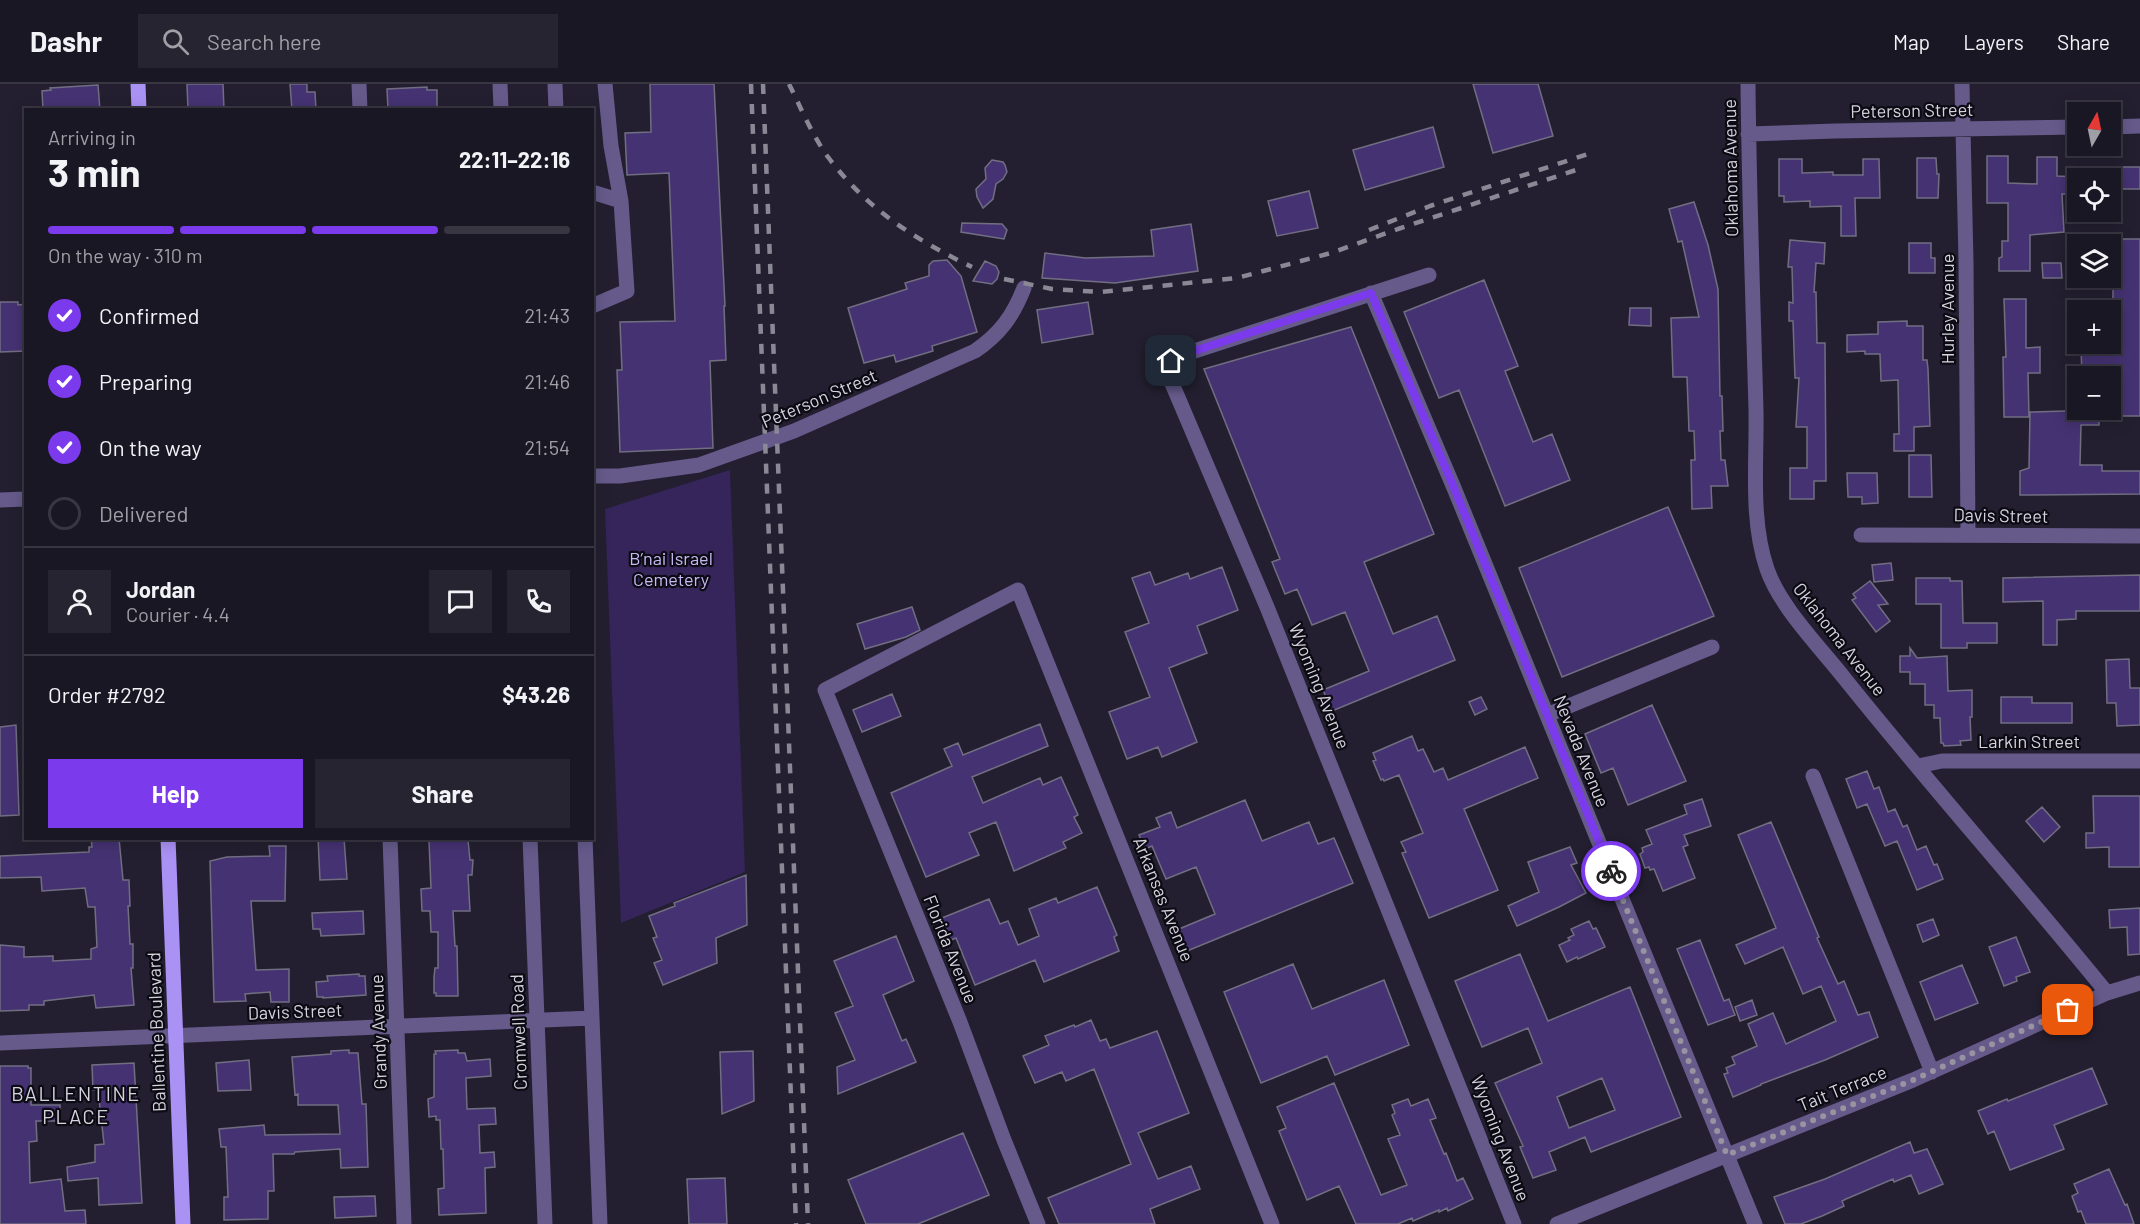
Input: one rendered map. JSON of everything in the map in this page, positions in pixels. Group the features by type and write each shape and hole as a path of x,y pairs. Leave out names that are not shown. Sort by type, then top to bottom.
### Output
{"main road":[{"path":"138,84 139,108"},
{"name":"Ballentine Boulevard","path":"168,840 183,1224"}],"street":[{"path":"359,84 360,108"},
{"path":"500,84 501,108"},
{"path":"555,84 556,108"},
{"path":"594,305 627,291 621,201 611,146 605,84"},
{"name":"Oklahoma Avenue","path":"1748,84 1757,519 1760,546 1768,572 1780,597 2107,993"},
{"name":"Hurley Avenue","path":"1962,84 1968,534"},
{"path":"2121,127 2140,126"},
{"name":"Peterson Street","path":"1748,134 2067,127"},
{"path":"594,193 621,201"},
{"name":"Wyoming Avenue","path":"1429,275 1176,357 1171,361 1168,374 1268,607 1514,1224"},
{"name":"Peterson Street","path":"594,476 620,476 699,465 805,426 975,351 990,342 1005,326 1024,288"},
{"name":"Nevada Avenue","path":"1371,293 1454,488 1755,1224"},
{"path":"0,500 24,499"},
{"name":"Davis Street","path":"1861,534 2140,536"},
{"name":"Arkansas Avenue","path":"825,690 1018,590 1272,1224"},
{"path":"1547,716 1712,647"},
{"name":"Florida Avenue","path":"825,690 960,1022 1038,1224"},
{"name":"Larkin Street","path":"1918,766 1942,761 2140,761"},
{"path":"1813,776 1932,1072"},
{"name":"Grandy Avenue","path":"390,840 404,1224"},
{"name":"Cromwell Road","path":"530,840 545,1224"},
{"path":"585,840 600,1224"},
{"name":"Tait Terrace","path":"1557,1224 1932,1072 2107,993 2140,983"},
{"name":"Davis Street","path":"0,1043 592,1018"}],"green space":[{"name":"B’nai Israel Cemetery","path":"730,470 745,872 621,923 605,509"}],"building":[{"path":"187,84 223,84 224,108 188,108"},
{"path":"290,84 307,84 307,92 315,92 316,108 292,108"},
{"path":"650,84 714,84 726,360 710,361 713,448 620,452 617,370 622,370 620,322 675,321 669,173 627,175 625,133 651,132"},
{"path":"1473,84 1538,84 1553,136 1493,153"},
{"path":"98,85 100,108 43,108 42,91 51,90 50,88"},
{"path":"427,87 427,90 437,90 437,108 388,108 387,89"},
{"path":"1433,127 1444,167 1365,190 1353,150"},
{"path":"1987,156 2008,156 2008,183 2037,184 2037,157 2057,157 2057,176 2067,176 2067,194 2062,194 2064,232 2030,235 2030,271 1999,271 2002,241 2008,241 2008,203 1987,203"},
{"path":"1917,158 1936,158 1937,174 1939,174 1938,198 1917,198"},
{"path":"1779,159 1802,159 1802,173 1833,172 1833,175 1863,175 1863,159 1879,159 1880,198 1855,198 1856,236 1841,236 1841,206 1810,207 1810,201 1784,202 1784,196 1779,196"},
{"path":"992,160 1003,162 1007,172 996,184 993,199 983,208 977,197 976,189 986,179 985,168"},
{"path":"2140,167 2140,189 2121,189 2121,168 2119,168"},
{"path":"1309,191 1318,228 1277,236 1268,201"},
{"path":"1694,202 1708,245 1718,289 1723,431 1720,431 1721,460 1725,460 1728,486 1711,486 1712,508 1692,509 1691,460 1695,460 1694,431 1689,431 1687,377 1673,377 1671,318 1699,317 1682,241 1678,242 1669,209"},
{"path":"962,223 1002,224 1007,230 1004,239 961,232"},
{"path":"1191,224 1198,271 1115,283 1042,278 1045,253 1085,258 1154,256 1151,230"},
{"path":"2121,239 2140,239 2140,416 2121,416 2121,366 2082,366 2081,354 2121,354 2121,300 2113,300 2113,288 2121,288"},
{"path":"1790,240 1825,243 1824,264 1816,263 1814,292 1816,292 1817,343 1825,343 1826,481 1814,481 1814,499 1790,499 1790,468 1807,468 1807,427 1796,427 1799,378 1795,378 1793,321 1789,321 1789,302 1793,303 1792,267 1788,267"},
{"path":"1909,243 1931,243 1931,258 1935,258 1935,273 1909,273"},
{"path":"947,260 961,276 977,332 932,346 933,351 896,362 894,355 864,363 848,308 907,289 905,283 929,276 929,265 933,261"},
{"path":"985,261 996,266 999,272 992,284 973,281"},
{"path":"2042,263 2061,263 2062,278 2043,278"},
{"path":"1484,280 1518,366 1505,371 1533,442 1552,434 1570,480 1505,506 1459,390 1439,398 1404,312"},
{"path":"2004,299 2026,299 2026,348 2040,347 2040,373 2028,373 2029,417 2004,417 2003,357 2006,357"},
{"path":"0,302 24,304 24,351 0,352"},
{"path":"1088,302 1093,334 1042,343 1037,310"},
{"path":"1630,308 1651,308 1651,326 1629,325"},
{"path":"1907,321 1907,326 1923,326 1923,360 1927,360 1928,369 1930,426 1914,427 1914,451 1894,451 1894,434 1899,434 1898,380 1881,381 1880,354 1865,354 1865,351 1847,352 1847,335 1878,334 1878,322"},
{"path":"1351,327 1434,534 1364,562 1393,634 1437,616 1455,660 1332,711 1323,690 1369,671 1345,612 1312,625 1297,589 1285,594 1272,562 1280,559 1204,369"},
{"path":"2067,411 2067,420 2099,420 2099,425 2081,425 2080,465 2102,465 2102,471 2140,471 2140,494 2020,495 2020,471 2029,468 2030,412"},
{"path":"1909,455 1931,455 1932,497 1909,497"},
{"path":"1847,473 1877,473 1878,503 1862,504 1862,497 1848,497"},
{"path":"1668,507 1714,616 1562,677 1519,568"},
{"path":"1891,563 1893,580 1874,582 1872,565"},
{"path":"1222,567 1238,610 1197,626 1207,653 1169,668 1197,742 1162,757 1158,747 1127,759 1109,712 1150,697 1125,632 1149,623 1132,578 1150,572 1155,585 1188,573 1190,579"},
{"path":"2140,575 2140,611 2076,611 2076,619 2057,620 2057,645 2043,645 2043,601 2003,602 2003,578"},
{"path":"1916,578 1950,578 1950,581 1962,581 1963,623 1997,623 1997,643 1967,643 1967,648 1941,648 1941,604 1916,604"},
{"path":"1870,581 1888,604 1878,605 1890,621 1876,632 1852,600 1856,598 1853,594"},
{"path":"912,607 920,630 906,637 865,649 857,624"},
{"path":"1910,648 1917,658 1947,656 1948,691 1972,690 1971,740 1960,741 1961,745 1944,746 1941,743 1940,718 1934,718 1934,705 1925,705 1925,684 1910,684 1910,672 1900,672 1900,656 1910,656"},
{"path":"2129,659 2130,688 2140,688 2140,725 2117,726 2116,703 2107,703 2106,660"},
{"path":"892,694 901,716 862,732 853,710"},
{"path":"1481,697 1487,709 1475,715 1469,702"},
{"path":"2001,697 2032,697 2032,703 2072,703 2072,723 2001,723"},
{"path":"1652,705 1686,781 1628,805 1613,768 1601,773 1585,734"},
{"path":"1040,724 1048,746 972,777 983,803 1040,778 1043,785 1061,777 1078,815 1074,817 1082,833 1063,842 1066,848 1014,871 996,822 969,833 979,855 926,877 891,793 952,766 944,749 958,743 963,755"},
{"path":"16,725 19,815 0,816 0,727"},
{"path":"1412,736 1418,751 1423,749 1434,772 1443,768 1448,780 1525,747 1538,778 1464,809 1498,890 1429,918 1402,853 1406,852 1401,842 1423,833 1399,775 1381,780 1373,761 1376,760 1373,753"},
{"path":"1867,771 1874,789 1879,787 1888,812 1895,809 1903,827 1907,825 1917,850 1926,846 1943,879 1917,890 1897,841 1885,846 1867,804 1857,808 1846,779"},
{"path":"2093,796 2140,796 2140,867 2109,867 2109,847 2086,848 2086,833 2094,833"},
{"path":"1702,799 1711,826 1684,835 1688,845 1683,847 1695,878 1663,891 1654,869 1645,868 1640,854 1643,852 1642,848 1652,844 1646,830 1687,814 1684,805"},
{"path":"1245,800 1262,841 1309,822 1318,844 1334,838 1353,883 1187,951 1179,929 1215,914 1196,867 1166,879 1152,846 1145,849 1139,835 1160,827 1156,818 1171,812 1177,828"},
{"path":"2042,807 2060,827 2044,842 2026,821"},
{"path":"1771,822 1819,937 1817,938 1838,984 1844,981 1858,1015 1869,1012 1878,1037 1733,1097 1724,1074 1728,1073 1726,1068 1735,1064 1732,1057 1757,1046 1748,1024 1773,1013 1786,1044 1836,1021 1821,986 1803,994 1783,947 1745,964 1736,945 1776,928 1738,835"},
{"path":"91,840 119,840 123,880 129,880 130,906 128,906 130,944 133,944 133,968 131,968 134,1005 96,1008 94,995 44,1001 44,1005 29,1005 29,1010 0,1011 0,945 24,947 24,957 53,956 53,961 91,959 91,949 97,947 95,907 88,907 85,888 42,891 41,877 0,878 0,856 89,852 89,847 92,847"},
{"path":"318,840 344,840 347,879 320,880"},
{"path":"468,840 470,860 473,860 472,875 468,875 470,911 453,911 455,946 457,946 458,996 436,996 434,977 435,968 438,968 438,932 431,932 430,911 422,911 421,889 431,888 429,841"},
{"path":"269,846 286,846 285,901 251,901 256,970 289,969 289,1002 271,1002 270,992 245,994 246,1001 214,1002 210,861 227,857 270,856"},
{"path":"1570,847 1577,863 1571,865 1586,893 1517,926 1508,906 1539,892 1528,862"},
{"path":"746,875 747,925 716,938 717,963 663,985 654,963 662,960 653,938 657,937 649,916 675,906 674,903"},
{"path":"1097,887 1117,935 1114,937 1119,951 1044,982 1035,960 975,985 956,938 951,940 942,918 989,899 1000,924 1008,921 1018,945 1039,936 1029,909 1056,898 1058,903"},
{"path":"2140,908 2140,954 2128,955 2127,927 2110,928 2109,910"},
{"path":"363,911 364,934 321,936 320,929 313,929 312,913"},
{"path":"1933,919 1939,935 1923,942 1917,925"},
{"path":"1589,921 1593,929 1596,928 1605,947 1567,962 1559,945 1570,940 1568,938 1574,935 1571,929"},
{"path":"896,936 914,981 883,995 902,1041 906,1039 916,1062 838,1094 837,1067 855,1060 835,1013 853,1006 834,961"},
{"path":"2016,937 2030,972 2016,977 2017,981 2004,986 1989,947"},
{"path":"1700,940 1724,1001 1729,999 1735,1015 1708,1025 1677,949"},
{"path":"1520,954 1548,1021 1630,987 1681,1117 1591,1152 1585,1137 1549,1152 1556,1170 1533,1178 1520,1147 1523,1146 1495,1083 1542,1063 1528,1028 1482,1047 1455,981","holes":["1602,1078 1615,1110 1569,1128 1557,1097"]},
{"path":"1293,964 1312,1009 1384,980 1409,1045 1335,1075 1327,1056 1261,1083 1224,992"},
{"path":"1962,965 1978,1003 1935,1020 1920,982"},
{"path":"359,974 359,976 365,976 366,995 317,997 316,982 328,981 327,976"},
{"path":"1752,1000 1757,1015 1740,1021 1735,1007"},
{"path":"1091,1020 1100,1041 1106,1039 1110,1048 1157,1031 1189,1113 1138,1133 1158,1179 1191,1166 1200,1189 1150,1209 1155,1224 1059,1224 1048,1198 1131,1164 1094,1069 1066,1081 1062,1072 1035,1083 1023,1056 1049,1045 1045,1036"},
{"path":"349,1050 349,1053 358,1053 362,1104 366,1104 368,1167 341,1168 340,1149 273,1154 274,1191 268,1191 268,1219 224,1220 224,1197 228,1197 226,1147 221,1147 219,1129 264,1125 265,1135 340,1134 338,1105 298,1105 292,1057"},
{"path":"458,1050 458,1053 465,1053 467,1061 490,1059 491,1076 466,1078 467,1109 495,1108 496,1124 479,1125 480,1153 494,1152 495,1167 485,1168 486,1213 439,1215 438,1189 444,1188 443,1149 441,1149 440,1120 436,1120 436,1116 429,1117 428,1099 434,1097 435,1051"},
{"path":"753,1051 754,1101 722,1114 720,1052"},
{"path":"249,1060 251,1090 218,1091 216,1063"},
{"path":"134,1063 142,1203 99,1205 98,1178 68,1181 67,1167 95,1162 95,1145 104,1144 98,1090 93,1090 92,1065"},
{"path":"0,1066 28,1066 31,1068 31,1105 60,1105 60,1121 36,1121 37,1141 29,1142 30,1183 61,1179 65,1211 85,1210 86,1224 0,1224"},
{"path":"2092,1068 2107,1104 2054,1125 2064,1149 2010,1170 1994,1131 1988,1134 1978,1111"},
{"path":"1334,1083 1381,1195 1407,1185 1388,1139 1400,1135 1392,1115 1395,1113 1392,1105 1408,1099 1411,1106 1428,1099 1436,1118 1430,1120 1444,1154 1446,1153 1457,1181 1463,1178 1473,1199 1448,1211 1447,1208 1439,1212 1439,1210 1413,1221 1412,1218 1398,1224 1356,1224 1339,1186 1307,1200 1279,1131 1286,1128 1277,1107"},
{"path":"963,1133 989,1195 918,1224 866,1224 848,1180"},
{"path":"1910,1142 1914,1153 1927,1149 1943,1184 1919,1194 1911,1175 1894,1182 1893,1179 1842,1201 1844,1206 1822,1216 1801,1224 1785,1224 1774,1197 1825,1179"},
{"path":"2109,1169 2125,1205 2127,1204 2134,1224 2086,1224 2081,1211 2078,1212 2072,1196 2078,1193 2074,1184"},
{"path":"725,1178 727,1224 689,1224 687,1179"},
{"path":"375,1196 376,1216 335,1218 334,1197"}],"railway":[{"path":"751,84 796,1224"},
{"path":"763,84 808,1224"},
{"path":"789,84 822,149 843,176 875,207 911,234 972,267"},
{"path":"1369,230 1430,206 1594,152"},
{"path":"1004,279 1052,289 1101,292 1237,278 1331,253 1579,169"}],"way so far":[{"path":"1611,871 1727,1155 1913,1080 2068,1010"}],"district":[{"name":"BALLENTINE PLACE","path":"76,1104"}],"route":[{"path":"1171,361 1176,357 1371,293 1454,488 1611,871"}]}
